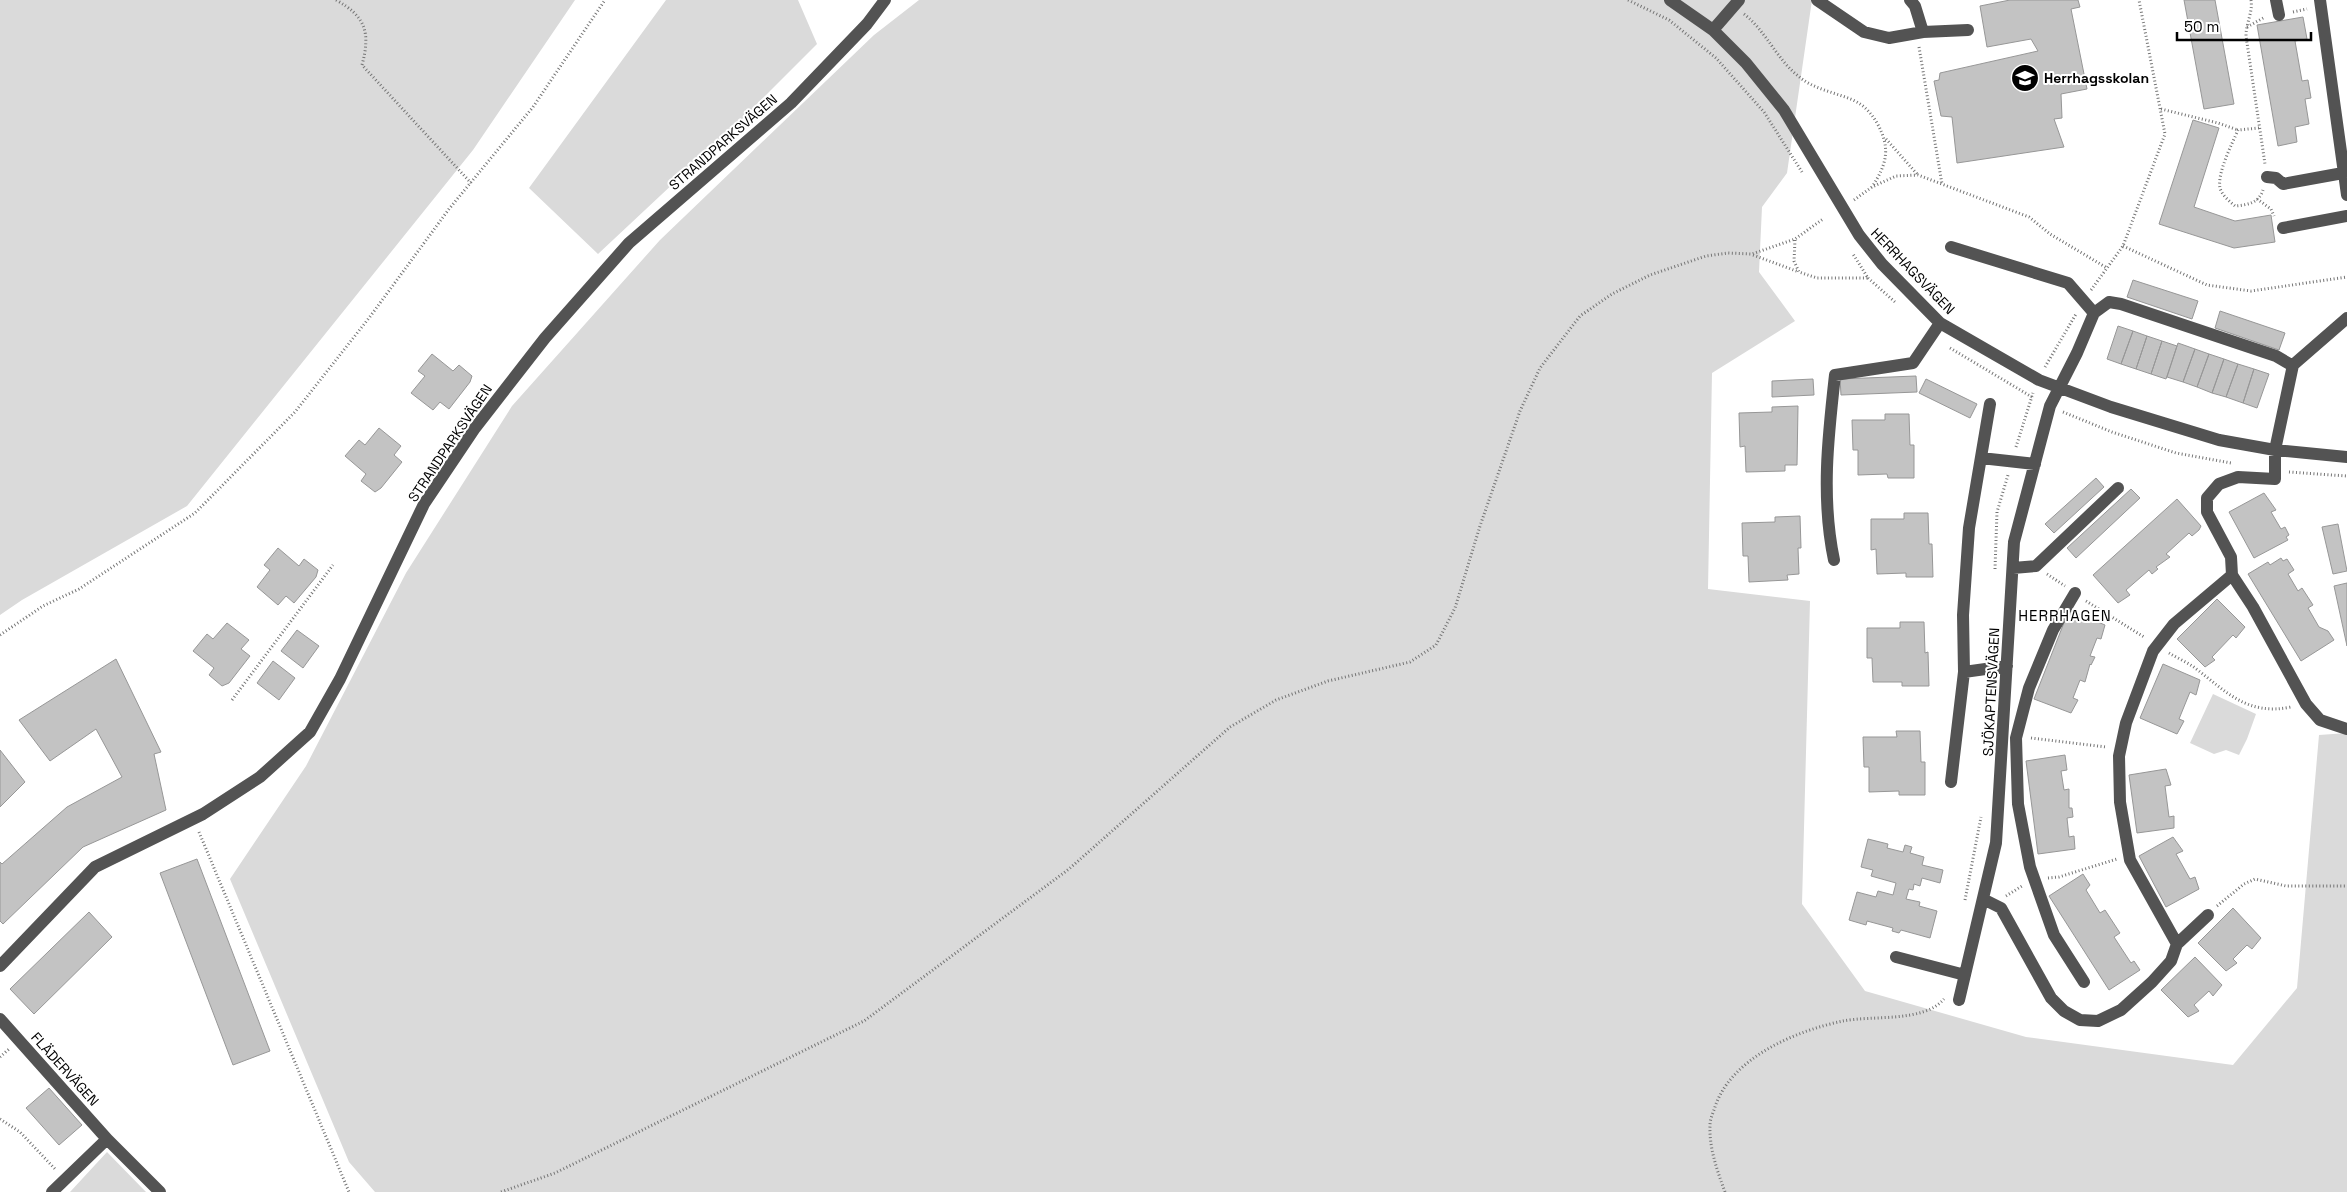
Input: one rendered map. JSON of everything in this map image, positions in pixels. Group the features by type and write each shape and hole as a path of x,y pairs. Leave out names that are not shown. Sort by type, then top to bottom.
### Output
{"street":[{"name":"STRANDPARKSVÄGEN","path":"0,966 95,867 194,820 260,777 310,732 340,679 424,504 475,428 544,338 629,243 791,102 867,24 885,0"},
{"name":"HERRHAGSVÄGEN","path":"1670,0 1713,30 1746,62 1784,110 1859,235 1882,264 1940,323 2039,380 2058,388 2219,440 2275,450 2347,456"},
{"path":"1816,0 1864,32 1889,38 1920,33 1968,30"},
{"path":"1910,0 1915,6 1920,33"},
{"path":"2276,0 2279,15"},
{"path":"2320,0 2347,195"},
{"path":"1713,30 1737,3"},
{"path":"2267,176 2276,178 2283,184 2343,173"},
{"path":"2283,228 2347,216"},
{"path":"1951,247 2068,282 2094,312 2109,302 2121,304 2276,356 2293,366"},
{"name":"SJÖKAPTENSVÄGEN","path":"1959,1000 1996,843 2014,542 2050,406 2078,353 2094,312"},
{"path":"2347,318 2293,366 2275,450 2275,479 2238,477 2219,484 2208,498 2207,512 2231,557 2232,575 2253,607 2304,700 2320,720 2347,729"},
{"path":"1834,560 1830,541 1826,486 1827,451 1835,375 1913,363 1940,323"},
{"path":"1951,782 1964,672 1963,615 1969,528 1990,404"},
{"path":"1981,458 2035,464"},
{"path":"2013,568 2036,566 2118,488"},
{"path":"2177,944 2130,855 2120,802 2120,749 2126,723 2153,652 2174,624 2232,575"},
{"path":"2075,593 2053,630 2029,688 2022,738 2018,804 2034,878 2054,935 2084,982"},
{"path":"1964,672 2007,666"},
{"path":"2003,738 2022,738"},
{"path":"1983,899 2000,908 2051,998 2064,1011 2080,1020 2098,1020 2121,1010 2152,982 2171,961 2177,944 2208,915"},
{"path":"1896,957 1965,975"},
{"name":"FLÄDERVÄGEN","path":"0,1020 107,1139 160,1192"},
{"path":"52,1192 107,1139"}],"path":[{"path":"336,0 351,8 360,18 366,34 366,49 362,65 471,183"},
{"path":"0,635 43,606 79,589 195,513 295,412 471,183 533,108 605,0"},
{"path":"1628,0 1669,20 1716,58 1764,112 1804,177"},
{"path":"1852,202 1872,187 1896,176 1918,175 2029,217 2050,234 2107,268 2123,246 2165,134 2139,0"},
{"path":"2238,130 2222,172 2220,187 2225,197 2235,206 2249,205 2262,195 2267,176 2246,36 2246,23 2252,9 2251,0"},
{"path":"1737,3 1755,22 1797,75 1814,86 1855,100 1869,110 1886,139 1918,175"},
{"path":"1920,33 1942,184"},
{"path":"2160,109 2238,130 2259,128"},
{"path":"1872,187 1881,174 1885,158 1886,139"},
{"path":"2257,199 2272,209 2278,226 2283,228"},
{"path":"1752,254 1795,239 1823,219"},
{"path":"1795,239 1794,261 1799,272"},
{"path":"2123,246 2206,285 2251,291 2347,277"},
{"path":"501,1192 555,1173 864,1021 1069,869 1230,727 1276,700 1328,681 1410,662 1436,645 1455,608 1480,526 1520,411 1540,368 1580,316 1612,294 1650,275 1706,256 1728,253 1752,254 1817,278 1868,278 1848,248"},
{"path":"232,700 333,565"},
{"path":"2036,566 2157,646 2195,668 2239,702 2266,709 2289,708 2304,700"},
{"path":"2022,738 2120,749"},
{"path":"194,820 349,1192"},
{"path":"2000,908 2002,898 2034,878 2059,877 2130,855"},
{"path":"2208,915 2244,884 2255,879 2286,886 2347,886"},
{"path":"1725,1192 1713,1157 1710,1124 1720,1090 1745,1064 1785,1040 1842,1021 1921,1014 1936,1008 1944,999 1951,971"},
{"path":"0,1119 6,1125 12,1125 20,1132 50,1166 66,1178"}],"shaded area":[{"path":"0,0 575,0 473,150 187,506 22,600 0,615"},
{"path":"666,0 798,0 817,44 739,122 598,254 529,188"},
{"path":"919,0 1812,0 1787,173 1762,207 1759,272 1795,321 1712,373 1708,589 1810,601 1802,904 1865,991 2026,1037 2233,1065 2297,988 2319,735 2347,733 2347,1192 375,1192 349,1162 230,879 306,766 406,573 512,406 660,240 874,35"},
{"path":"2213,694 2256,714 2239,755 2226,750 2214,754 2190,743"},
{"path":"107,1152 146,1192 70,1192"}],"building":[{"path":"2010,0 2078,0 2080,7 2071,9 2087,89 2061,94 2062,118 2054,119 2064,147 1957,163 1952,117 1941,116 1934,81 1939,80 1940,73 2038,51 2031,39 1987,47 1980,6"},
{"path":"2184,0 2215,0 2234,104 2204,109"},
{"path":"2303,17 2307,39 2295,41 2302,81 2308,80 2311,98 2305,99 2309,124 2295,127 2297,142 2278,146 2257,25"},
{"path":"2193,120 2219,128 2194,207 2235,221 2271,215 2275,242 2234,248 2159,224"},
{"path":"2133,280 2198,301 2192,319 2127,297"},
{"path":"2220,311 2285,333 2279,350 2215,328"},
{"path":"2118,326 2133,331 2121,364 2107,359"},
{"path":"2133,331 2147,336 2136,369 2121,364"},
{"path":"2147,336 2162,341 2151,374 2136,369"},
{"path":"2162,341 2177,346 2166,379 2151,374"},
{"path":"2178,343 2195,349 2183,382 2167,377"},
{"path":"2195,349 2209,354 2197,387 2183,382"},
{"path":"432,354 453,371 459,365 472,376 470,382 449,409 440,402 433,410 411,393 425,376 418,371"},
{"path":"2209,354 2224,359 2212,393 2197,387"},
{"path":"2224,359 2238,364 2226,397 2212,393"},
{"path":"2238,364 2254,369 2243,403 2226,397"},
{"path":"2254,369 2269,374 2257,408 2243,403"},
{"path":"1916,376 1917,392 1841,395 1840,379"},
{"path":"1813,379 1814,395 1772,397 1772,381"},
{"path":"1926,379 1977,404 1970,418 1919,393"},
{"path":"1798,406 1797,465 1785,465 1785,471 1746,472 1745,446 1740,447 1739,413 1772,412 1772,407"},
{"path":"1885,414 1909,414 1910,445 1914,445 1914,478 1888,478 1887,474 1858,475 1858,450 1853,450 1852,420 1885,420"},
{"path":"379,428 401,446 394,455 402,462 381,488 375,492 361,481 366,474 345,456 359,440 365,445"},
{"path":"2096,478 2104,487 2054,533 2045,524"},
{"path":"2131,489 2140,498 2076,558 2067,548"},
{"path":"2264,493 2276,510 2271,512 2281,529 2285,527 2289,535 2286,537 2288,540 2254,558 2229,512"},
{"path":"2177,499 2201,526 2199,530 2192,536 2189,533 2166,554 2170,557 2156,567 2158,569 2152,574 2149,570 2126,590 2130,595 2118,603 2093,575"},
{"path":"1904,513 1928,513 1929,544 1932,544 1933,577 1906,577 1906,573 1877,574 1876,549 1871,550 1871,519 1904,519"},
{"path":"1800,516 1801,548 1798,548 1799,574 1787,575 1788,580 1749,582 1748,556 1743,556 1742,523 1775,522 1775,517"},
{"path":"2338,524 2347,571 2333,574 2322,527"},
{"path":"278,548 299,566 304,559 318,570 316,577 294,603 286,596 278,605 257,587 270,570 264,565"},
{"path":"2281,558 2283,561 2287,559 2294,570 2288,574 2298,591 2302,588 2313,605 2308,608 2319,627 2328,631 2334,640 2301,661 2248,574 2268,562 2270,565"},
{"path":"2347,583 2347,646 2334,586"},
{"path":"2217,599 2245,627 2236,638 2233,635 2212,657 2215,660 2205,667 2177,639"},
{"path":"2069,610 2105,625 2101,639 2097,638 2090,656 2095,657 2090,664 2085,682 2080,680 2073,698 2078,700 2071,713 2034,699"},
{"path":"1900,622 1924,622 1925,653 1928,652 1929,686 1902,686 1902,682 1873,682 1872,658 1867,658 1867,628 1900,628"},
{"path":"227,623 249,640 241,649 250,656 229,683 222,686 209,675 214,668 193,651 207,634 213,639"},
{"path":"297,630 319,646 303,668 281,651"},
{"path":"116,659 161,752 154,754 166,810 83,847 3,924 0,921 0,862 2,864 67,807 122,777 96,729 50,761 19,720"},
{"path":"273,661 295,678 279,700 257,683"},
{"path":"2163,664 2200,680 2196,695 2190,692 2179,719 2184,721 2177,734 2140,718"},
{"path":"1896,731 1920,731 1921,762 1925,762 1925,795 1899,795 1899,791 1869,792 1869,767 1864,767 1863,737 1897,737"},
{"path":"0,750 25,782 0,807"},
{"path":"2065,755 2067,770 2061,771 2064,790 2069,789 2069,808 2072,808 2073,817 2067,818 2069,837 2074,836 2075,849 2038,854 2026,761"},
{"path":"2166,769 2171,785 2165,786 2169,817 2174,816 2174,828 2137,833 2129,775"},
{"path":"2173,837 2183,851 2176,854 2190,879 2195,877 2199,889 2166,907 2139,856"},
{"path":"1868,839 1888,844 1887,848 1903,852 1905,845 1912,847 1910,853 1924,857 1922,865 1943,870 1940,883 1922,878 1920,886 1914,884 1913,890 1909,889 1906,899 1920,902 1919,906 1937,911 1930,938 1901,930 1899,933 1892,931 1893,928 1867,921 1866,925 1849,920 1857,892 1876,897 1878,891 1893,895 1896,883 1871,876 1873,870 1861,867"},
{"path":"197,859 270,1051 233,1065 160,873"},
{"path":"2083,874 2090,885 2086,890 2100,913 2105,910 2120,933 2114,937 2131,963 2134,961 2140,970 2109,990 2049,896"},
{"path":"2233,908 2261,938 2252,949 2247,945 2233,959 2237,963 2226,971 2198,943"},
{"path":"89,912 112,937 34,1014 10,989"},
{"path":"2195,957 2222,985 2213,996 2209,991 2194,1005 2199,1011 2188,1017 2161,990"},
{"path":"49,1088 82,1125 59,1145 26,1108"}],"place":[{"name":"Herrhagsskolan","path":"2025,78"}],"district":[{"name":"HERRHAGEN","path":"2065,615"}]}
